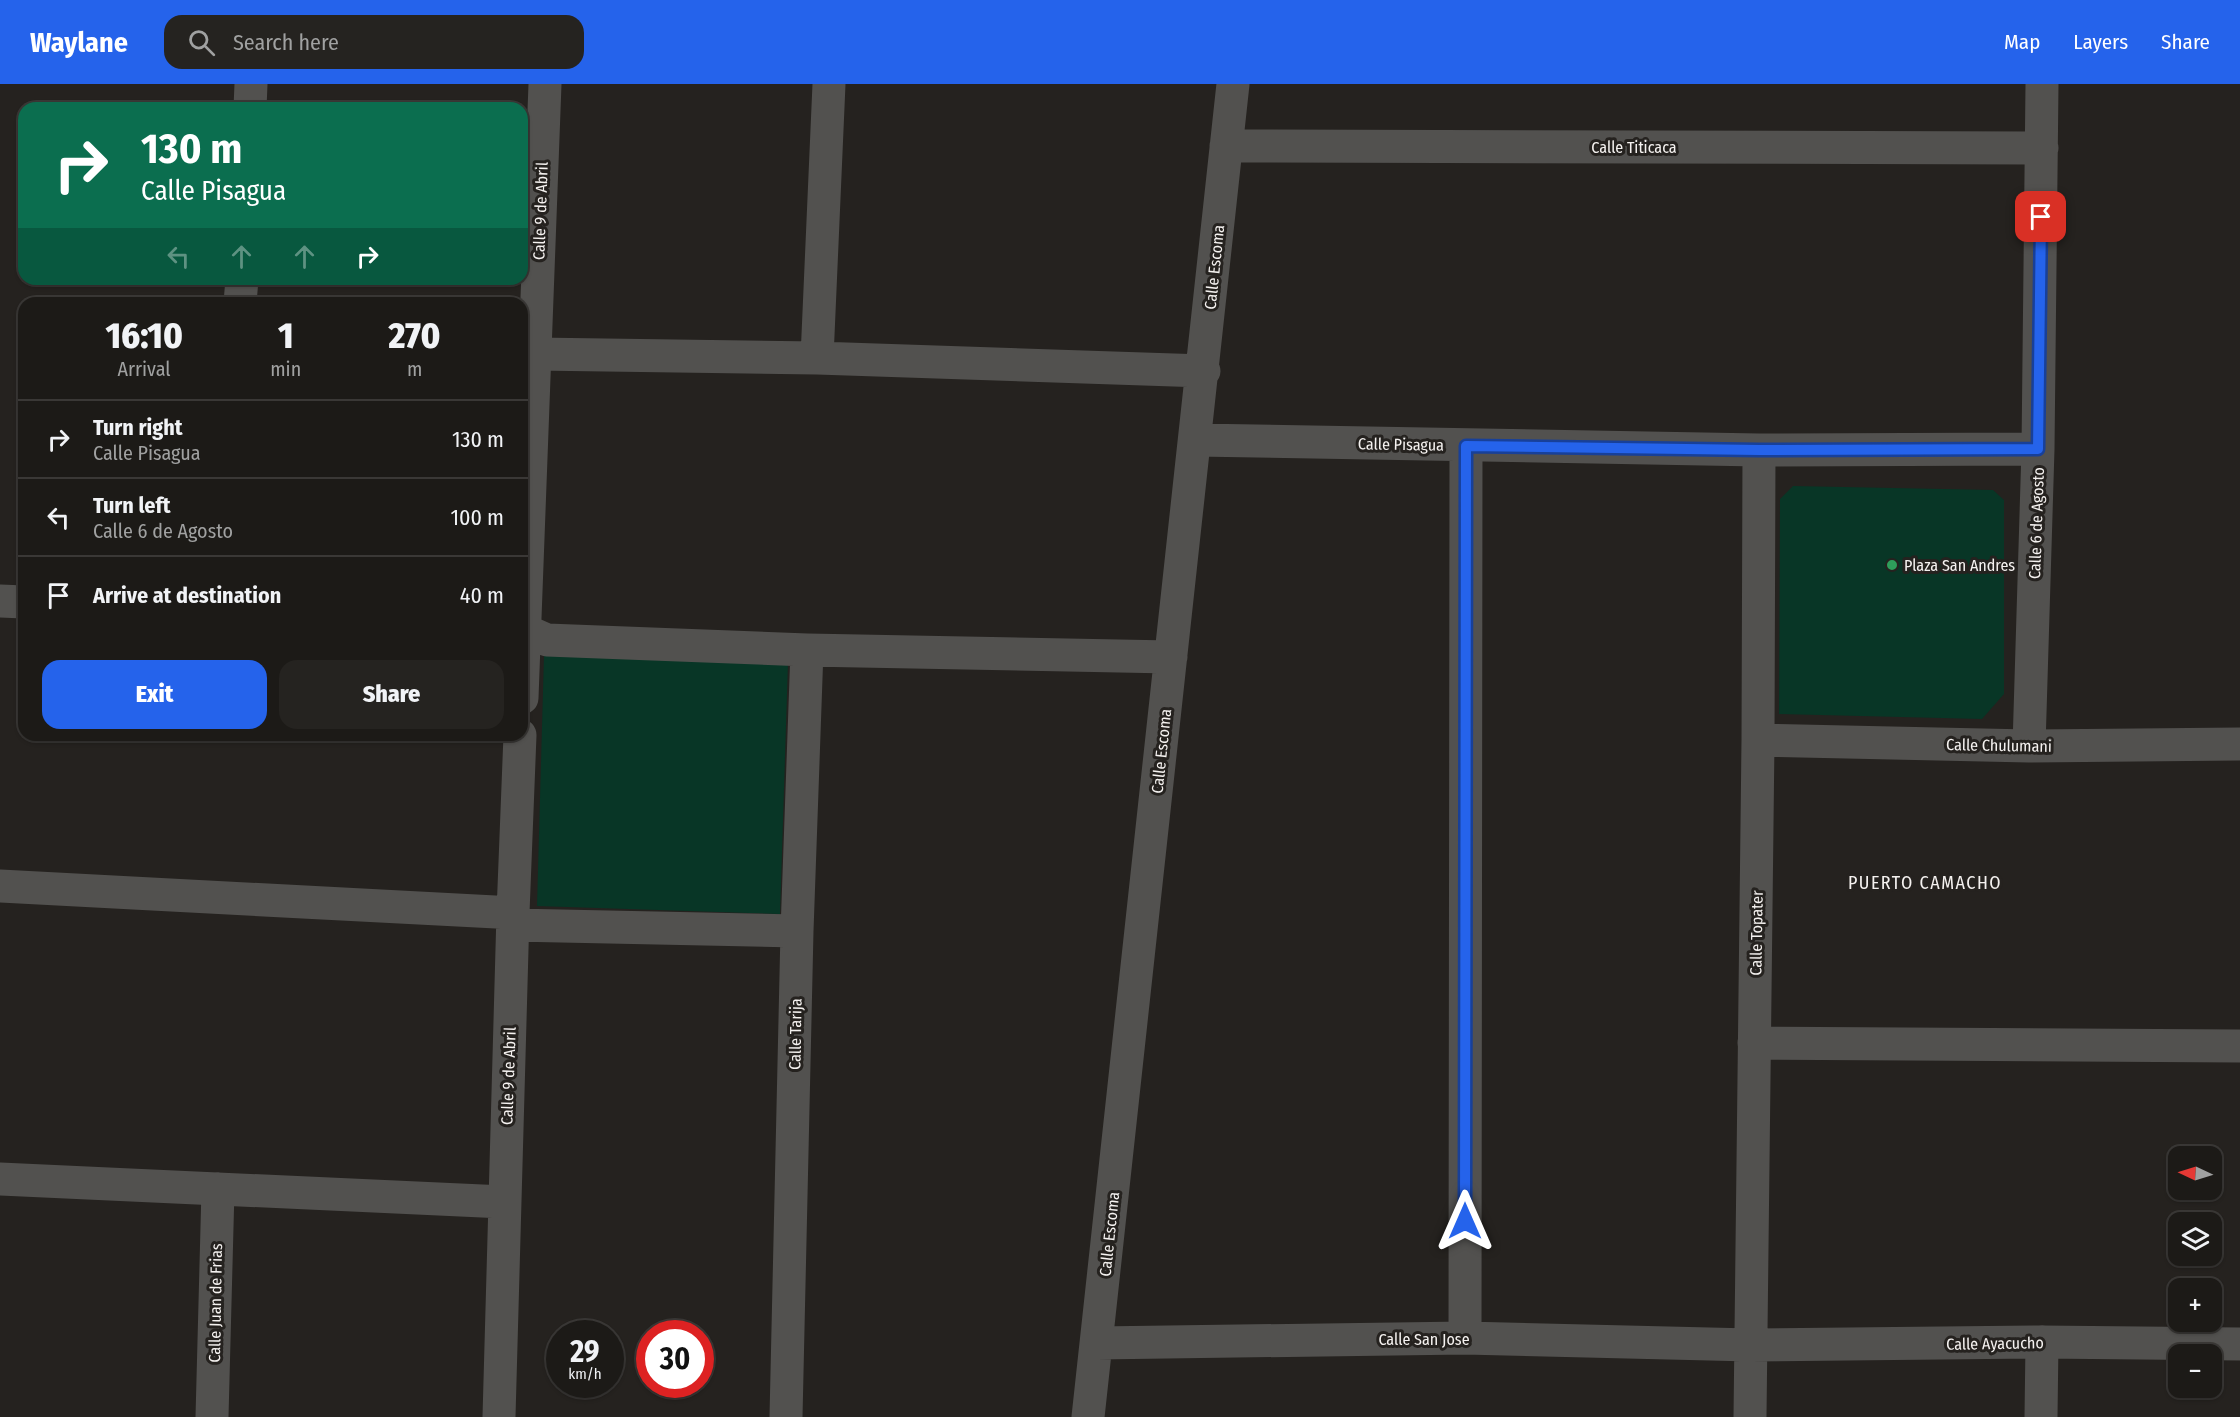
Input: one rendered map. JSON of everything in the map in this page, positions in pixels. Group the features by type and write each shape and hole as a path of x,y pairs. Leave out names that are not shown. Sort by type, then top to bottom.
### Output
{"street":[{"path":"250,102 251,84"},
{"name":"Calle 9 de Abril","path":"528,529 545,84"},
{"path":"817,358 829,84"},
{"name":"Calle Escoma","path":"1088,1417 1204,371 1233,84"},
{"name":"Calle 6 de Agosto","path":"2029,746 2038,449 2042,84"},
{"name":"Calle Titicaca","path":"1226,146 2042,148"},
{"path":"535,354 817,358 1204,371"},
{"name":"Calle Pisagua","path":"1196,440 1759,450 2038,449"},
{"path":"1465,1338 1466,446"},
{"name":"Calle Topater","path":"1750,1417 1759,450"},
{"path":"0,601 18,602"},
{"path":"528,631 547,640 807,651 1171,657"},
{"name":"Calle Tarija","path":"786,1417 797,931 807,651"},
{"name":"Calle Chulumani","path":"1758,740 2029,746 2240,744"},
{"name":"Calle 9 de Abril","path":"500,1417 504,1202 520,741"},
{"path":"0,886 513,919 797,931"},
{"path":"1754,1043 2240,1046"},
{"path":"0,1179 504,1202"},
{"name":"Calle Juan de Frias","path":"212,1417 218,1189"},
{"name":"Calle San Jose","path":"1097,1343 1465,1338 1751,1345"},
{"path":"2042,1342 2042,1417"},
{"name":"Calle Ayacucho","path":"1751,1345 2042,1342 2240,1344"}],"green space":[{"path":"1793,486 1993,490 2004,500 2004,694 1982,719 1779,714 1780,499"},
{"path":"544,655 788,662 780,914 537,906"}],"place":[{"name":"Plaza San Andres","path":"1892,565"}],"district":[{"name":"PUERTO CAMACHO","path":"1925,883"}],"route":[{"path":"1465,1221 1466,446 1759,450 2038,449 2041,217"}]}
